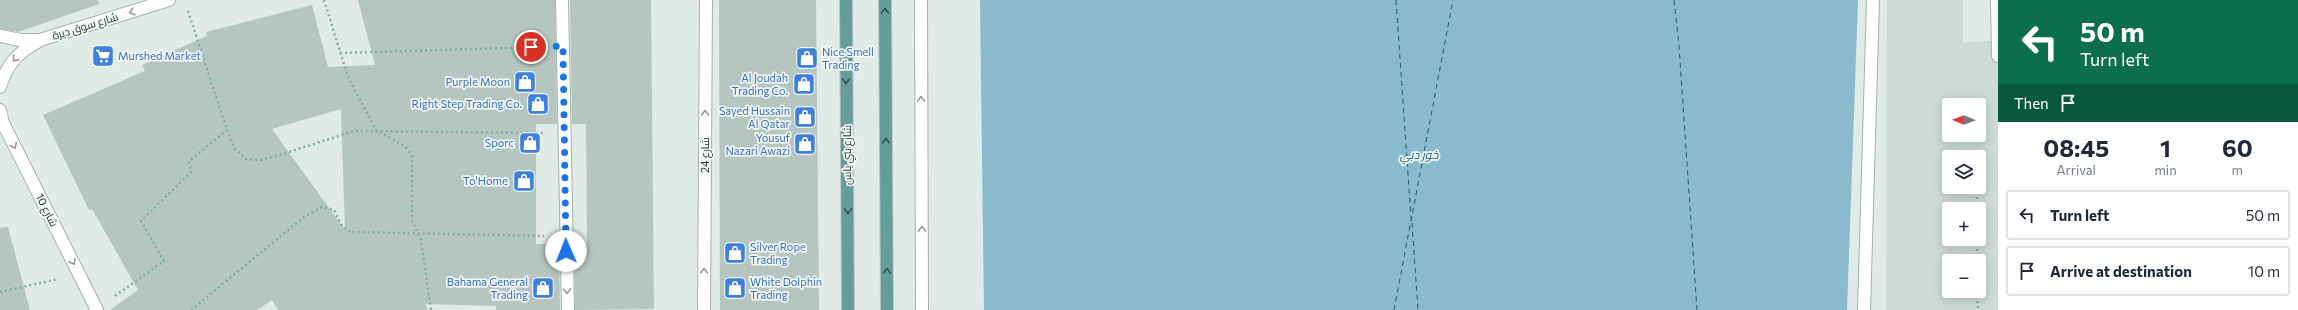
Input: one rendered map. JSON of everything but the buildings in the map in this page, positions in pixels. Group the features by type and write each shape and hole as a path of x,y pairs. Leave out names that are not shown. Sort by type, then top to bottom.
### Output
{"main road":[{"name":"شارع بني ياس","path":"846,0 848,310"},
{"path":"885,0 887,310"}],"street":[{"name":"شارع سوق ديرة","path":"0,36 20,40 40,40 169,0"},
{"path":"562,0 568,310"},
{"name":"شارع 24","path":"704,310 706,0"},
{"path":"921,0 922,310"},
{"path":"1864,310 1873,0"},
{"path":"1998,0 1998,56"},
{"path":"0,87 4,74 13,60 25,48 40,40"},
{"name":"شارع 10","path":"0,110 2,121 97,310"}],"path":[{"path":"324,0 348,77 376,130 406,147 412,156 412,220 418,234 426,266 431,310"},
{"path":"186,7 227,130 236,149 246,159 261,160 354,131 376,130 564,133"},
{"path":"340,53 563,46"},
{"path":"97,310 164,261 141,221 191,172 189,161 227,130"},
{"path":"191,310 304,217 322,207 334,210 342,226 350,232 566,236"},
{"path":"0,292 79,274"},
{"path":"1978,298 1978,310"}],"shaded area":[{"path":"1887,0 1963,0 1963,43 1998,40 1998,310 1886,310"}],"water":[{"name":"خور دبي","path":"980,0 1858,0 1847,310 984,310"}],"ferry route":[{"path":"1396,0 1411,218"},
{"path":"1394,310 1453,0"},
{"path":"1674,0 1679,46 1697,310"},
{"path":"1412,223 1418,310"}],"place":[{"name":"Murshed Market","path":"103,56"},
{"name":"Nice Smell Trading","path":"807,58"},
{"name":"Purple Moon","path":"525,82"},
{"name":"Al Joudah Trading Co.","path":"804,84"},
{"name":"Right Step Trading Co.","path":"538,104"},
{"name":"Sayed Hussain Al Qatar","path":"805,117"},
{"name":"Sporc","path":"530,143"},
{"name":"Yousuf Nazari Awazi","path":"805,144"},
{"name":"To'Home","path":"524,181"},
{"name":"Silver Rope Trading","path":"735,253"},
{"name":"Bahama General Trading","path":"543,288"},
{"name":"White Dolphin Trading","path":"735,288"}],"route":[{"path":"531,47 563,46 566,251"}]}
